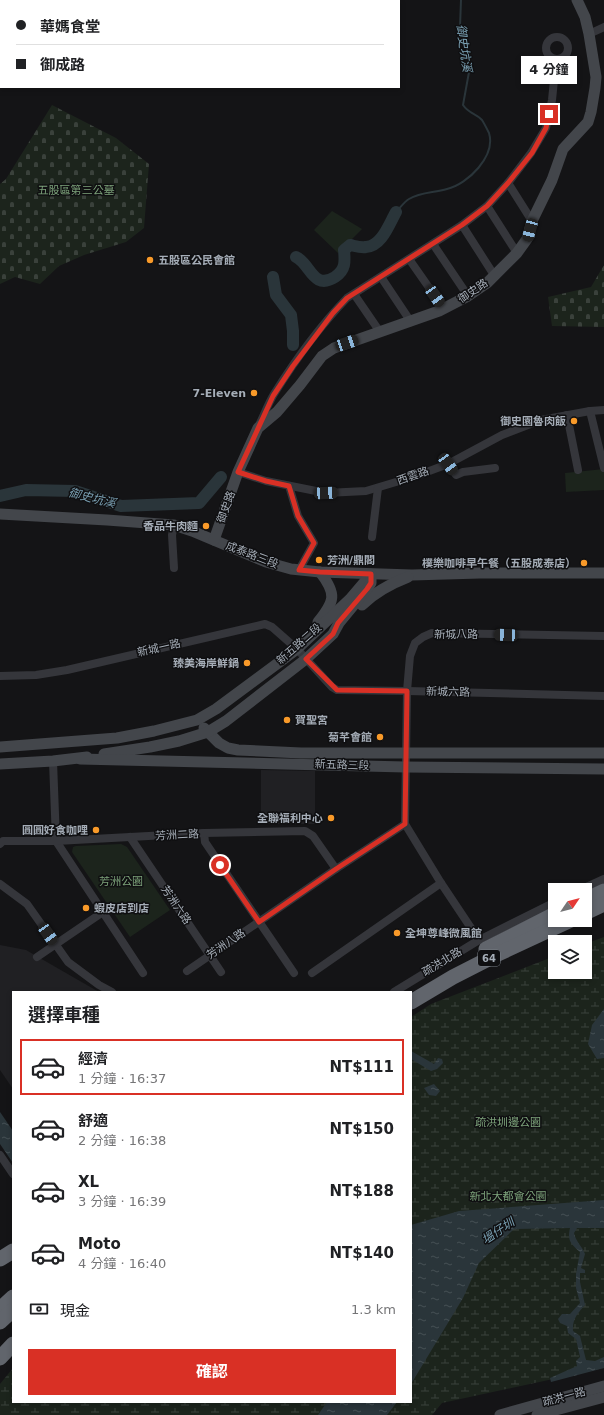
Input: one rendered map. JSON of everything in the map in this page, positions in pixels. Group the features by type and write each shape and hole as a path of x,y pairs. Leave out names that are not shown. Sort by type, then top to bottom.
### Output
{"highway":[{"path":"594,907 604,891"},
{"name":"64","path":"411,991 479,953 548,918"},
{"name":"64","path":"412,1001 453,977 556,927"},
{"path":"0,1259 12,1252"},
{"path":"0,1309 12,1298"},
{"path":"0,1322 12,1311"},
{"path":"0,1351 12,1339"},
{"path":"0,1358 12,1345"}],"street":[{"name":"御史路","path":"214,540 238,472 258,428 277,412 322,356 334,348 411,322 444,309 468,296 487,283 517,253 527,240 532,221 552,180 563,149 588,122 591,112 596,77 585,17 577,0"},
{"path":"589,34 604,27"},
{"path":"258,428 273,396 293,366 333,313 347,298 462,225 487,206 508,183 532,153 546,128 552,100 556,60"},
{"path":"508,183 532,221"},
{"path":"487,206 517,253"},
{"path":"462,225 494,275"},
{"path":"433,244 468,296"},
{"path":"409,259 444,309"},
{"path":"381,277 411,322"},
{"path":"354,294 380,332"},
{"path":"590,410 604,467"},
{"name":"西雲路","path":"238,472 266,481 326,493 366,491 416,476 448,464 502,435 541,420 590,410 604,410"},
{"path":"567,415 578,470"},
{"path":"448,464 456,475 463,472 495,468"},
{"path":"289,486 298,516 314,543 299,570"},
{"path":"372,537 378,488"},
{"name":"成泰路三段","path":"0,514 174,525 266,562 299,570 412,575 488,573 604,573"},
{"path":"174,525 172,535 174,568"},
{"path":"297,649 322,618 332,599 331,587 320,572"},
{"name":"新五路二段","path":"0,764 80,759 165,744 208,732 226,721 306,659 333,634 338,623 371,583 371,574"},
{"name":"新五路二段","path":"0,747 116,738 154,731 197,720 216,709 297,649 350,599 371,574"},
{"path":"333,634 375,593 389,584 412,575"},
{"name":"新城一路","path":"0,676 36,676 67,670 265,624 272,627 306,659"},
{"name":"新城八路","path":"405,824 407,691 410,656 415,644 423,637 432,633 604,636"},
{"name":"新城六路","path":"306,659 337,690 604,696"},
{"name":"新五路三段","path":"197,720 219,743 228,748 238,750 300,753 604,753"},
{"name":"新五路三段","path":"80,759 405,767 604,769"},
{"path":"53,761 56,841 143,973"},
{"path":"405,824 441,883 480,940"},
{"name":"芳洲八路","path":"187,971 336,869 405,824"},
{"name":"芳洲二路","path":"0,844 3,841 56,841 204,833 305,830 313,836 336,869"},
{"path":"204,833 204,842 294,973"},
{"name":"芳洲六路","path":"130,837 221,972"},
{"path":"592,884 604,879"},
{"path":"312,973 441,883"},
{"path":"0,884 27,904 68,962 99,985 110,991"},
{"name":"疏洪北路","path":"396,991 480,940 548,906"},
{"path":"37,957 103,912"},
{"path":"0,1155 12,1173"},
{"path":"0,1315 12,1302"},
{"name":"疏洪一路","path":"500,1415 604,1386"},
{"name":"疏洪一路","path":"537,1415 604,1397"}],"shaded area":[{"path":"261,770 315,771 315,824 261,824"},
{"path":"0,945 26,950 97,991 12,991 12,1088 0,1070"}],"green space":[{"name":"五股區第三公墓","path":"52,105 116,138 149,164 144,228 126,242 84,255 59,266 40,284 15,277 0,284 0,184 6,179"},
{"path":"332,211 362,229 338,253 314,230"},
{"path":"604,265 604,327 552,326 548,297 591,287"},
{"path":"604,469 604,490 566,492 565,473"},
{"name":"芳洲公園","path":"121,844 127,847 170,910 130,937 72,852 73,847 76,846"},
{"name":"新北大都會公園","path":"604,937 604,1368 442,1403 432,1415 0,1415 0,1384 12,1369 12,1403 412,1403 412,1016 431,1004 548,959 548,979 592,979 592,941"}],"water":[{"path":"604,1009 604,1058 597,1059 588,1044 592,1025"},
{"path":"412,1052 434,1064 438,1058 442,1059 443,1063 437,1069 431,1071 412,1060"},
{"path":"434,1084 440,1091 436,1096 429,1095 424,1088"},
{"path":"0,1112 12,1130 12,1162 0,1144"},
{"name":"塭仔圳","path":"604,1200 604,1228 577,1228 574,1233 585,1254 581,1268 585,1270 585,1273 580,1273 580,1282 585,1305 576,1316 573,1323 573,1331 580,1336 586,1360 595,1361 604,1357 604,1368 551,1382 550,1378 577,1366 576,1361 580,1357 576,1339 568,1333 567,1326 560,1323 558,1319 562,1314 570,1314 580,1303 576,1288 576,1274 580,1252 570,1242 570,1228 514,1229 479,1263 463,1298 412,1382 412,1225 459,1211"},
{"path":"326,1403 396,1403 387,1415 318,1415"}],"waterway":[{"name":"御史坑溪","path":"396,212 409,199 423,194 447,189 463,181 478,168 488,151 490,142 489,133 485,124 480,118 463,105 469,72 467,51 460,27 461,0"},
{"name":"御史坑溪","path":"296,257 301,260 312,274 322,281 335,277 343,268 344,250 350,245 358,247 372,246 381,239 396,212"},
{"name":"御史坑溪","path":"273,277 276,295 291,315 293,345"},
{"name":"御史坑溪","path":"0,496 26,490 75,491 121,506 199,503 221,477"}],"place":[{"name":"五股區公民會館","path":"150,260"},
{"name":"7-Eleven","path":"254,393"},
{"name":"御史園魯肉飯","path":"574,421"},
{"name":"香品牛肉麵","path":"206,526"},
{"name":"芳洲/鼎閣","path":"319,560"},
{"name":"樸樂咖啡早午餐（五股成泰店）","path":"584,563"},
{"name":"臻美海岸鮮鍋","path":"247,663"},
{"name":"賀聖宮","path":"287,720"},
{"name":"菊芊會館","path":"380,737"},
{"name":"全聯福利中心","path":"331,818"},
{"name":"圓圓好食咖哩","path":"96,830"},
{"name":"蝦皮店到店","path":"86,908"},
{"name":"全坤尊峰微風館","path":"397,933"}],"route":[{"path":"220,865 259,922 405,824 407,691 337,690 332,687 306,659 333,634 338,623 360,599 371,583 371,574 299,570 314,543 298,516 289,486 247,476 238,472 273,396 293,366 333,313 347,298 462,225 487,206 532,153 546,128 549,114"}],"park label":[{"name":"疏洪圳邊公園","path":"508,1122"}]}
